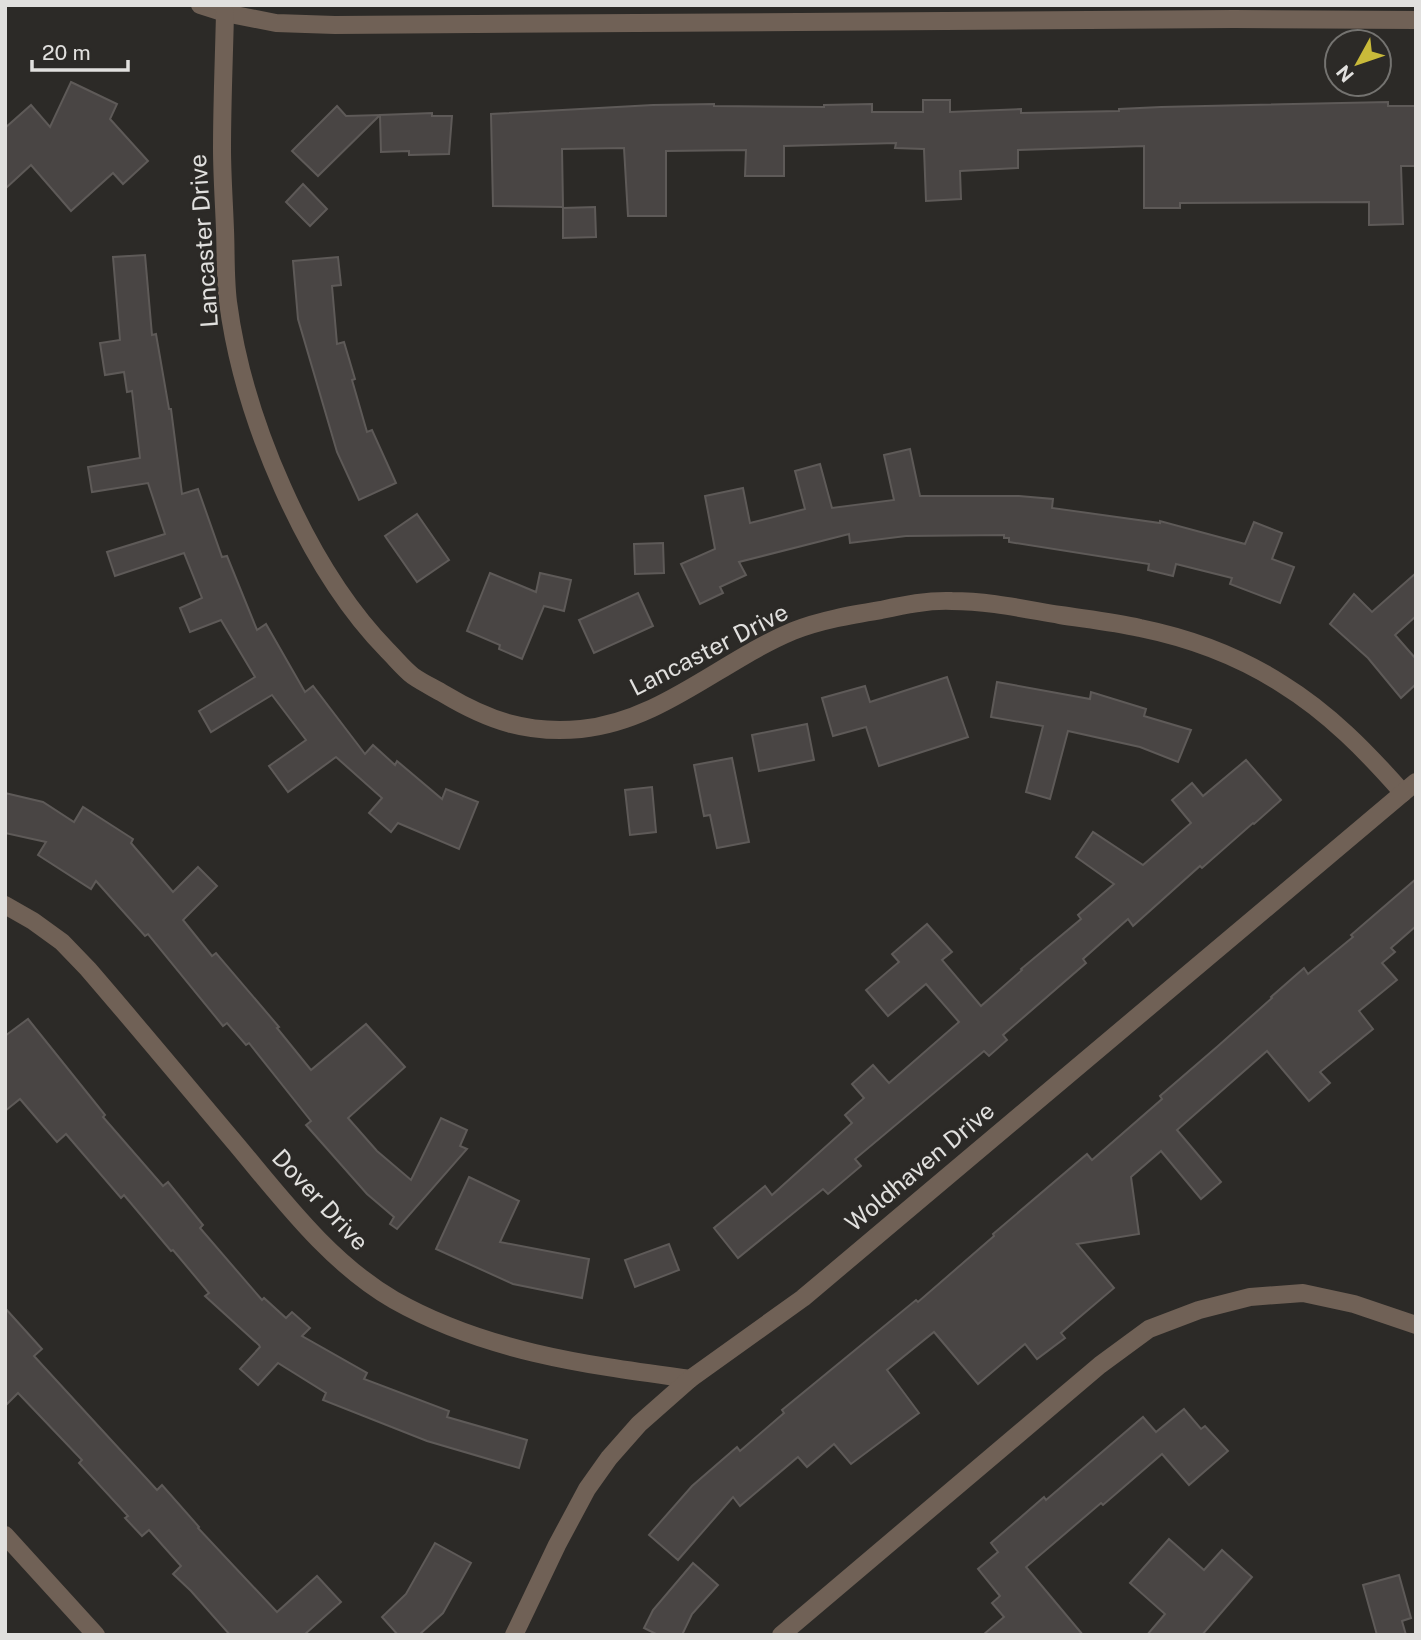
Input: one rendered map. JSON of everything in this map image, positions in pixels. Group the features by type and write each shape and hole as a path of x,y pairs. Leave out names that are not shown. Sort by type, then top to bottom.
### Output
{"street":[{"path":"200,5 276,23 335,25 1416,20"},
{"name":"Lancaster Drive","path":"225,13 222,148 228,300 252,407 274,468 304,531 338,588 369,631 411,674 471,710 508,724 548,730 582,729 622,722 662,704 760,646 797,629 833,618 952,600 1007,606 1141,628 1194,643 1241,662 1282,684 1326,716 1409,787"},
{"name":"Woldhaven Drive","path":"514,1635 587,1489 639,1424 690,1380 803,1298 1409,787"},
{"name":"Dover Drive","path":"5,905 62,942 317,1238 352,1270 393,1299 435,1321 538,1355 590,1366 690,1380"},
{"path":"781,1635 1100,1365 1149,1329 1199,1310 1250,1297 1303,1293 1353,1304 1416,1325"},
{"path":"5,1535 96,1635"}],"building":[{"path":"71,82 117,104 110,119 148,161 123,184 113,173 71,211 31,165 5,189 5,128 31,105 50,127"},
{"path":"923,100 950,100 950,112 1021,109 1021,113 1388,102 1388,106 1416,106 1416,166 1401,166 1403,224 1369,225 1369,202 1180,203 1180,208 1144,208 1144,146 1018,150 1018,168 960,171 961,199 926,201 924,149 895,148 896,143 784,146 784,176 745,176 746,150 666,151 666,216 628,216 624,148 562,149 563,207 493,206 491,114 714,104 824,107 872,104 872,112 923,112"},
{"path":"337,106 346,116 380,115 318,176 292,151"},
{"path":"432,113 432,116 452,116 449,154 409,155 409,151 381,152 380,115"},
{"path":"303,184 327,209 310,226 286,202"},
{"path":"595,207 596,237 563,238 563,208"},
{"path":"145,255 152,335 156,334 171,409 182,494 198,489 222,557 227,556 257,630 266,624 305,692 313,686 365,754 373,745 395,765 397,761 442,799 446,789 478,802 459,849 398,823 391,832 369,813 382,798 336,757 288,792 269,766 306,740 272,695 211,732 199,711 255,677 221,620 190,632 180,608 202,598 184,553 115,576 107,552 165,534 148,483 92,492 88,467 140,458 132,391 127,392 124,372 105,375 100,343 120,340 113,257"},
{"path":"338,257 341,285 332,286 337,344 344,342 367,432 372,430 396,483 359,500 337,452 298,319 293,261"},
{"path":"910,449 920,496 1019,496 1053,499 1052,508 1160,521 1245,544 1254,522 1282,533 1272,559 1294,567 1280,603 1230,584 1232,578 1176,564 1173,576 1148,570 1149,564 1009,542 1009,538 1004,538 1004,535 906,536 850,543 849,534 739,562 746,575 720,587 723,593 700,604 681,564 715,549 705,496 743,488 750,523 805,509 795,471 820,464 832,508 894,500 884,455"},
{"path":"417,514 449,560 417,582 385,536"},
{"path":"663,543 664,573 635,574 634,544"},
{"path":"490,573 536,592 540,573 571,580 564,611 544,606 522,659 499,649 500,645 467,631"},
{"path":"1416,573 1416,616 1395,635 1416,659 1416,684 1401,698 1368,658 1330,624 1354,594 1372,612"},
{"path":"638,593 653,626 594,653 579,620"},
{"path":"947,677 968,737 879,766 866,727 833,736 822,698 865,686 870,702"},
{"path":"997,682 1090,699 1091,692 1146,709 1144,716 1191,730 1178,762 1140,747 1068,731 1050,799 1026,792 1043,726 991,717"},
{"path":"807,724 814,760 759,771 752,735"},
{"path":"732,758 749,842 717,848 710,815 704,816 694,765"},
{"path":"1246,760 1281,800 1202,868 1200,866 1133,926 1128,919 1083,959 1086,963 1003,1035 1007,1040 989,1056 984,1051 855,1159 861,1166 828,1194 823,1189 738,1258 714,1228 765,1186 772,1195 852,1123 845,1115 864,1098 852,1084 873,1065 889,1083 959,1022 926,984 888,1016 866,990 899,962 892,954 927,924 952,952 942,960 981,1006 1081,919 1078,915 1114,884 1076,857 1093,832 1143,865 1191,823 1172,800 1192,783 1203,796"},
{"path":"652,787 656,832 630,835 625,790"},
{"path":"5,793 43,802 74,822 83,807 133,839 131,843 173,892 198,867 217,886 183,920 212,956 216,953 279,1027 277,1028 311,1070 366,1024 405,1067 348,1118 377,1151 411,1180 441,1118 467,1130 460,1146 467,1149 397,1229 390,1224 394,1217 367,1194 306,1125 311,1121 249,1043 246,1045 227,1023 223,1026 148,934 145,936 96,881 91,889 38,855 46,842 5,833"},
{"path":"1416,879 1416,926 1391,948 1395,952 1382,963 1397,980 1359,1011 1373,1029 1320,1072 1330,1083 1309,1101 1267,1051 1177,1130 1221,1182 1201,1199 1161,1151 1131,1177 1139,1234 1077,1244 1114,1288 1061,1333 1065,1338 1037,1359 1025,1344 978,1384 934,1332 887,1370 919,1413 851,1464 834,1444 807,1467 798,1457 740,1506 733,1497 678,1560 649,1535 692,1486 737,1447 740,1451 784,1413 782,1410 916,1300 918,1302 1087,1154 1092,1160 1304,968 1308,974"},
{"path":"28,1019 105,1115 103,1117 163,1186 168,1182 203,1225 200,1228 262,1300 264,1298 286,1318 292,1312 310,1328 302,1336 367,1373 364,1379 449,1411 447,1417 527,1440 519,1468 427,1441 323,1400 326,1393 278,1363 258,1385 240,1369 259,1345 205,1296 209,1293 124,1195 121,1198 66,1134 57,1142 20,1099 5,1111 5,1036"},
{"path":"469,1177 519,1201 500,1242 589,1259 582,1298 513,1284 436,1249"},
{"path":"669,1244 679,1270 635,1287 625,1260"},
{"path":"5,1308 42,1349 34,1356 157,1490 162,1485 198,1528 277,1612 317,1576 341,1602 304,1635 230,1635 173,1574 181,1566 149,1530 142,1536 125,1518 128,1516 79,1463 82,1460 18,1393 5,1406"},
{"path":"1184,1409 1201,1429 1205,1426 1228,1451 1189,1485 1162,1454 1026,1567 1083,1635 983,1635 1004,1617 992,1603 1000,1596 978,1569 998,1552 991,1543 1143,1417 1156,1432"},
{"path":"1169,1539 1204,1570 1222,1550 1252,1577 1202,1635 1147,1635 1165,1614 1130,1583"},
{"path":"435,1543 471,1563 443,1613 419,1635 398,1635 382,1617 406,1594"},
{"path":"693,1563 718,1585 692,1614 682,1635 658,1635 644,1628 653,1610"},
{"path":"1399,1575 1411,1618 1402,1621 1406,1635 1377,1635 1363,1585"}]}
